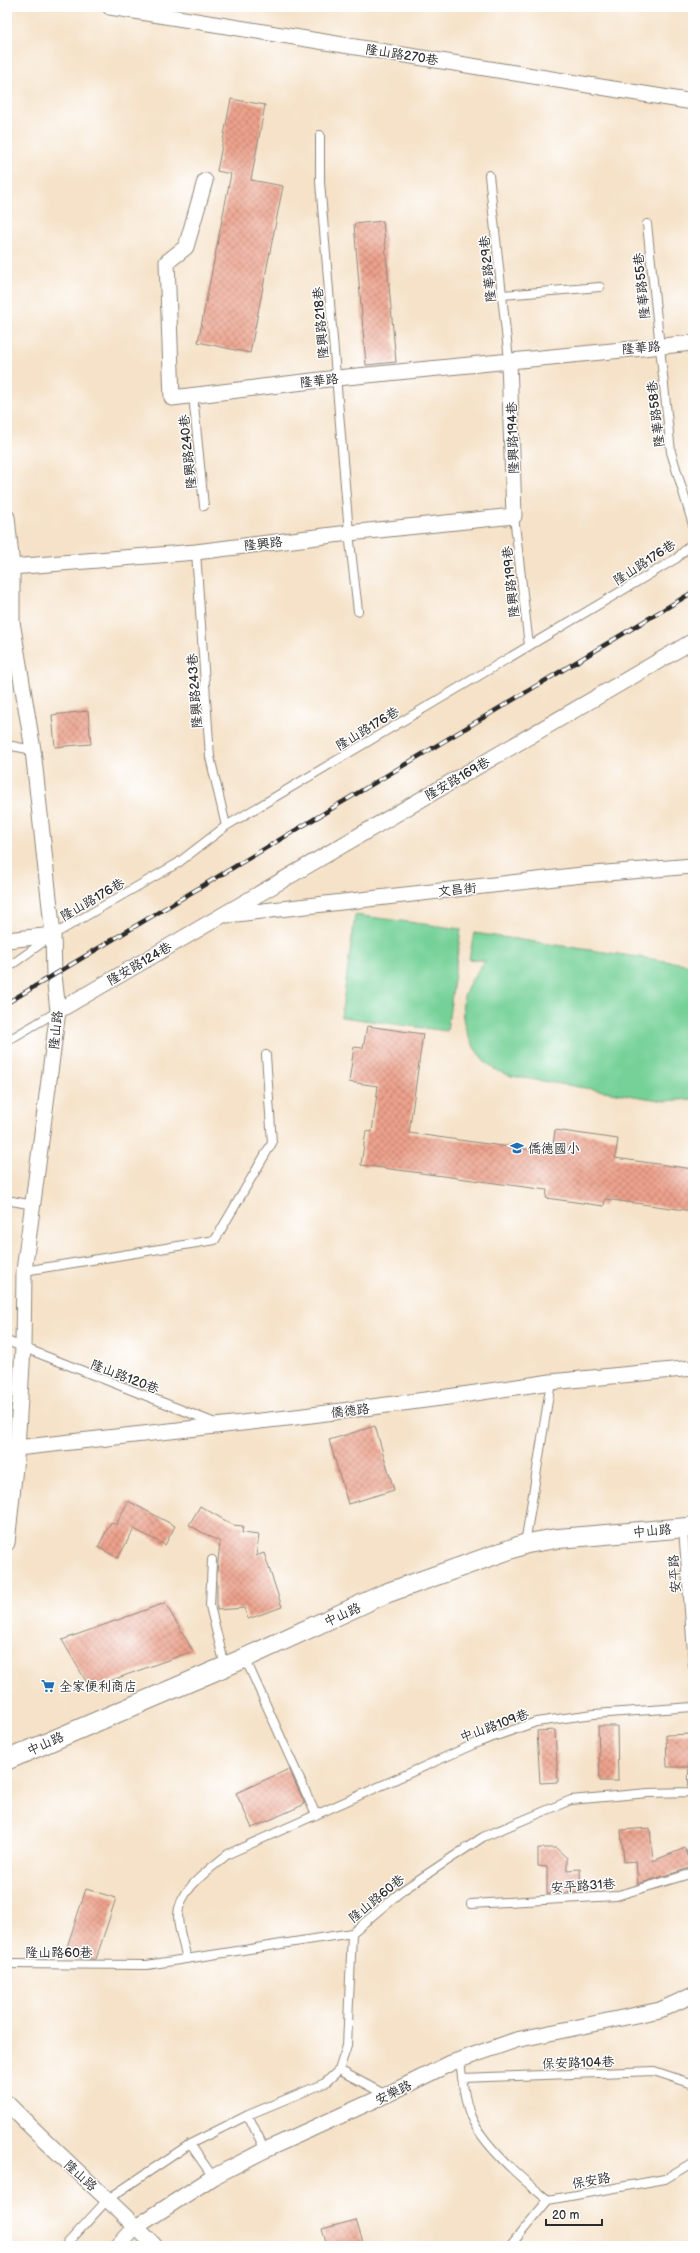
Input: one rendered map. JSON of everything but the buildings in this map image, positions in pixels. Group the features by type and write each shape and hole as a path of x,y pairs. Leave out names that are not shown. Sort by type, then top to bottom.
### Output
{"street":[{"name":"隆山路270巷","path":"110,7 693,102"},
{"name":"隆華路","path":"204,181 186,247 167,262 172,398 337,378 693,342"},
{"name":"隆興路194巷","path":"509,360 514,516"},
{"name":"隆興路","path":"12,567 196,552 349,533 514,516"},
{"name":"隆山路","path":"7,517 12,567 10,621 33,750 53,935 58,1011 24,1271 23,1348 12,1449 7,1543"},
{"name":"隆安路169巷","path":"220,916 693,641"},
{"name":"文昌街","path":"220,916 582,875 693,866"},
{"name":"隆安路124巷","path":"58,1011 220,916"},
{"path":"7,940 53,935"},
{"name":"僑德路","path":"12,1449 448,1397 551,1382 693,1368"},
{"name":"中山路","path":"7,1760 244,1658 384,1594 525,1544 553,1539 688,1527"},
{"name":"安樂路","path":"118,2246 136,2227 213,2177 265,2150 460,2060 516,2040 660,2010 693,1995"},
{"name":"隆山路","path":"7,2103 46,2143 108,2199 155,2246"}],"lane":[{"name":"隆興路218巷","path":"320,135 320,182 349,533 358,611"},
{"name":"隆華路29巷","path":"489,175 509,360"},
{"name":"隆華路55巷","path":"647,224 659,346"},
{"path":"502,295 600,287"},
{"name":"隆華路58巷","path":"659,346 671,452 693,525"},
{"name":"隆興路240巷","path":"193,395 204,506"},
{"name":"隆興路199巷","path":"514,516 529,646"},
{"name":"隆山路176巷","path":"7,968 53,935 178,863 226,826 677,558 693,542"},
{"name":"隆興路243巷","path":"196,552 210,757 226,826"},
{"path":"7,745 33,750"},
{"path":"7,1041 58,1011"},
{"path":"24,1271 215,1240 272,1143 266,1055"},
{"path":"7,1200 33,1205"},
{"name":"隆山路120巷","path":"7,1342 219,1425"},
{"path":"525,1544 551,1382"},
{"name":"安平路","path":"688,1527 693,1666"},
{"path":"212,1560 210,1606 225,1666"},
{"path":"244,1658 316,1815"},
{"name":"中山路109巷","path":"187,1959 178,1915 183,1898 204,1874 228,1854 478,1742 536,1722 594,1714 693,1708"},
{"path":"693,1767 693,1795"},
{"name":"隆山路60巷","path":"7,1964 147,1965 352,1933 403,1890 483,1837 571,1800 648,1792 693,1795"},
{"name":"安平路31巷","path":"471,1904 616,1896 693,1873"},
{"path":"65,2246 108,2199 190,2144 248,2115 325,2083 338,2070 347,2046 352,1933"},
{"path":"460,2060 462,2078 472,2117 488,2142 515,2174 548,2200 510,2246"},
{"path":"338,2070 386,2095"},
{"name":"保安路104巷","path":"462,2078 654,2071 693,2084"},
{"path":"248,2115 265,2150"},
{"path":"190,2144 213,2177"},
{"name":"保安路","path":"548,2200 665,2179 693,2162"}],"green space":[{"path":"355,915 461,929 447,1031 341,1017"},
{"path":"474,933 693,965 693,1099 665,1101 511,1076 494,1069 479,1054 464,1025 463,1003 465,993 485,961 469,959"}],"railway":[{"path":"7,1003 693,592"}],"place":[{"name":"僑德國小","path":"517,1148"},
{"name":"全家便利商店","path":"48,1686"}]}
